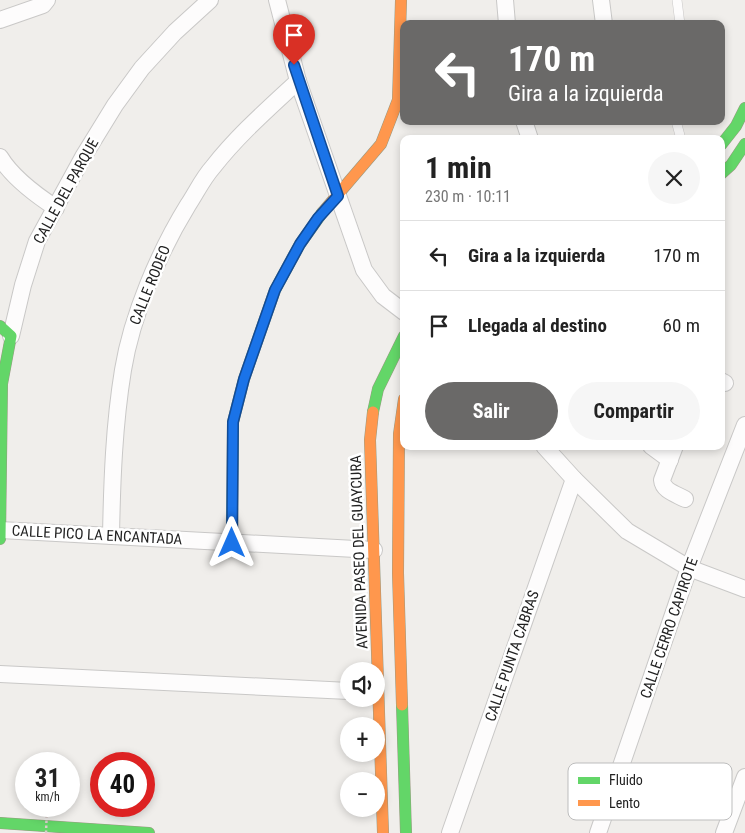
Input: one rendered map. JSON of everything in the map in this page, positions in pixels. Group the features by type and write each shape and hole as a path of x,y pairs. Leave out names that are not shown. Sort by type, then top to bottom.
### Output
{"main road":[{"path":"232,543 233,422 244,379 275,290 300,244 318,218 381,144 398,100 400,0"},
{"path":"725,140 736,126 745,108"},
{"path":"725,170 731,165 745,144"},
{"name":"CALLE DEL PARQUE","path":"0,539 2,384 5,331"},
{"name":"AVENIDA PASEO DEL GUAYCURA","path":"376,662 370,440 378,390 400,344"},
{"path":"400,427 398,573 406,833"},
{"name":"AVENIDA PASEO DEL GUAYCURA","path":"378,707 383,833"},
{"path":"0,823 149,833"}],"street":[{"path":"0,20 43,5 47,0"},
{"name":"CALLE DEL PARQUE","path":"5,331 23,285 37,241 115,105 142,68 174,32 210,0"},
{"path":"277,0 298,81 364,270 383,296 400,309"},
{"path":"504,0 506,20"},
{"path":"601,0 604,20"},
{"name":"CALLE RODEO","path":"111,536 112,468 123,369 132,330 155,268 174,228 212,168 247,128 298,81"},
{"path":"0,157 5,166 34,192 56,208"},
{"name":"CALLE CERRO CAPIROTE","path":"622,763 689,568 745,425"},
{"path":"548,450 627,531 689,568 745,589"},
{"path":"672,453 662,480 663,485 666,489 685,499"},
{"name":"CALLE PUNTA CABRAS","path":"450,833 574,479"},
{"name":"CALLE PICO LA ENCANTADA","path":"0,530 374,550"},
{"path":"0,674 340,690"},
{"path":"385,692 402,693"},
{"path":"732,812 745,777"},
{"name":"CALLE CERRO CAPIROTE","path":"598,833 602,820"},
{"path":"724,833 729,820"}],"lane":[{"path":"677,0 680,20"}],"path":[{"path":"46,833 47,817"}],"traffic: fast":[{"path":"725,140 736,126 745,108"},
{"path":"725,170 731,165 745,144"},
{"path":"232,543 233,422 244,379 275,290 300,244 322,213"},
{"path":"0,326 11,336 2,384 0,539"},
{"path":"373,412 378,389 400,344"},
{"path":"402,705 406,833"},
{"path":"0,823 149,833"}],"traffic: slow":[{"path":"400,20 401,0"},
{"path":"322,213 381,144 398,100 400,33"},
{"path":"373,412 370,440 383,833"},
{"path":"400,427 398,573 402,705"}],"route":[{"path":"232,543 233,422 244,379 275,290 300,244 318,218 338,196 294,65"}]}
